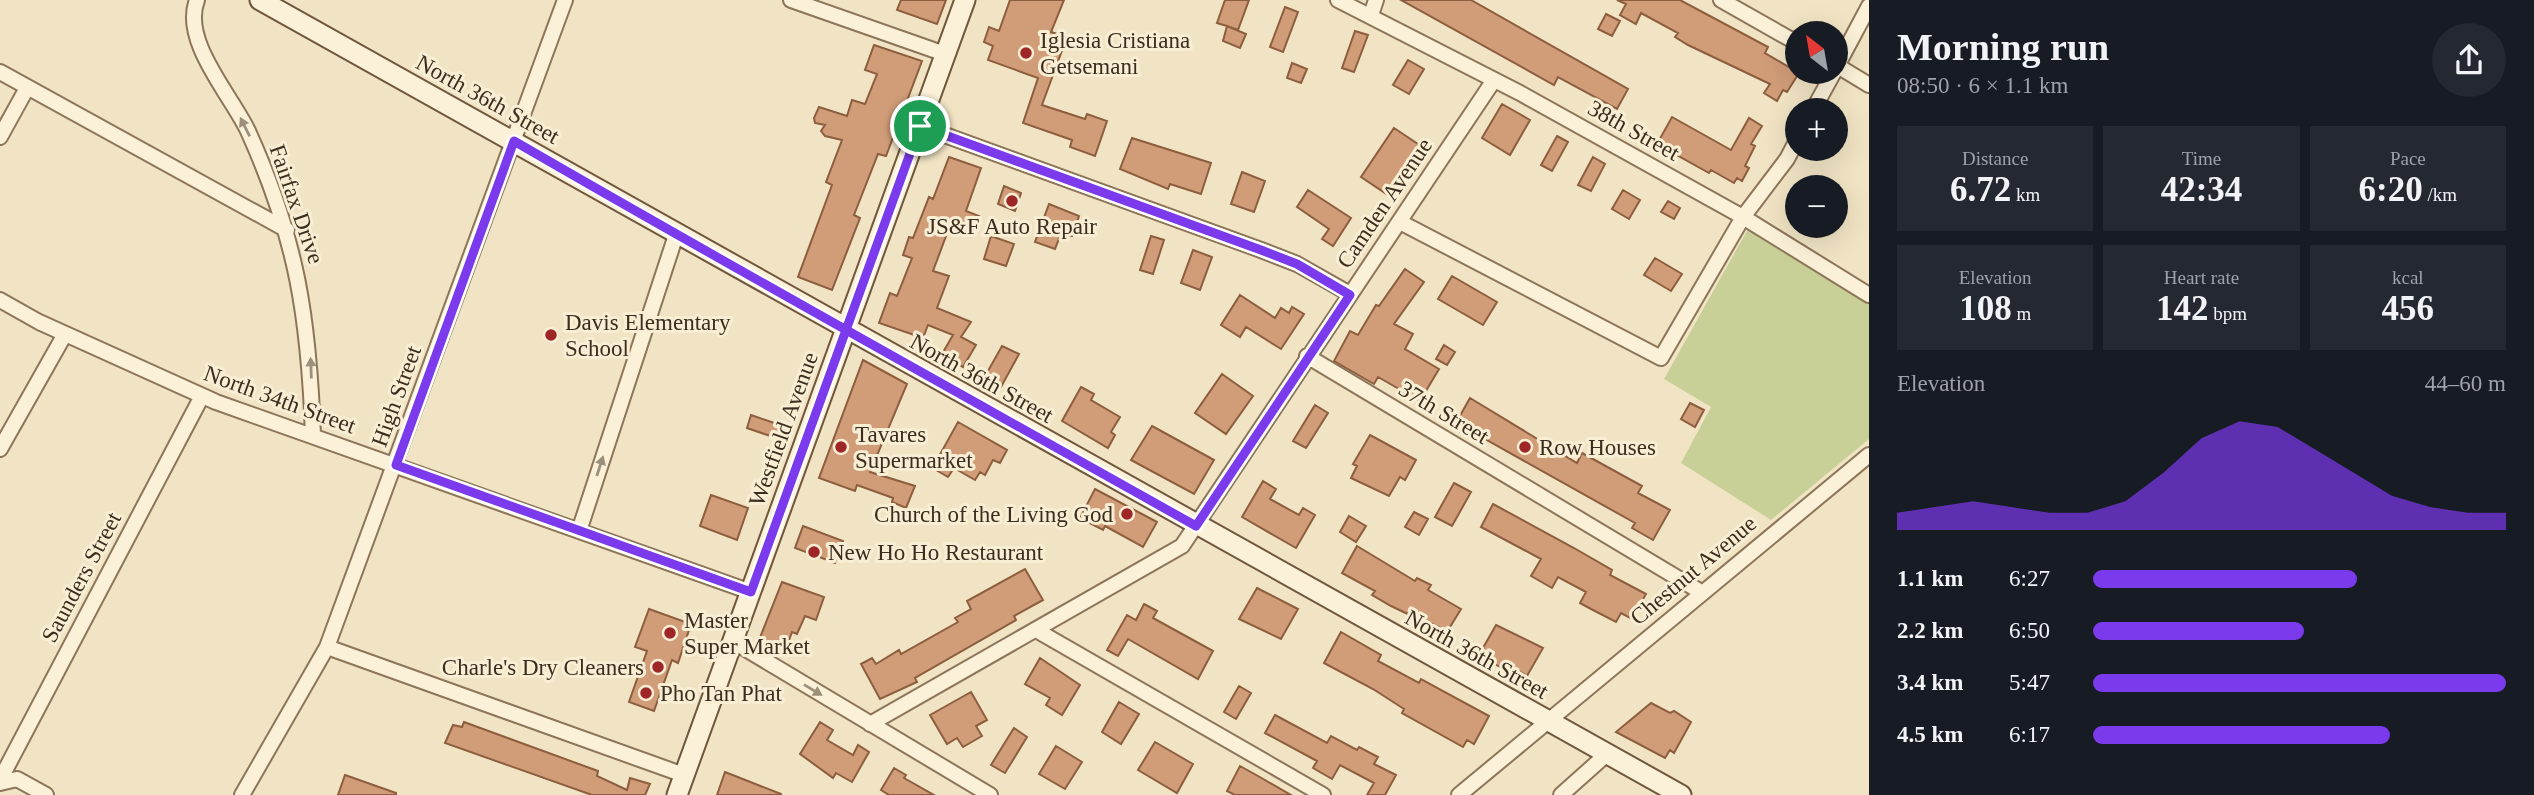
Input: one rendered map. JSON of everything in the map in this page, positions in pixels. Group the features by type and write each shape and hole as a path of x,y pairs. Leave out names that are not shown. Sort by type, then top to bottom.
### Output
{"street":[{"name":"Fairfax Drive","path":"197,0 194,8 196,35 246,127 287,230 301,289 310,349 313,436"},
{"name":"North 36th Street","path":"260,0 1681,795"},
{"name":"High Street","path":"242,795 327,647 565,0"},
{"path":"792,0 944,54"},
{"name":"Westfield Avenue","path":"677,795 965,0"},
{"name":"38th Street","path":"1338,0 1494,80 1743,217 1869,295"},
{"path":"1371,15 1376,0"},
{"path":"1721,0 1785,36"},
{"path":"1848,44 1869,6"},
{"path":"0,72 287,230"},
{"path":"1848,74 1869,85"},
{"name":"Camden Avenue","path":"870,724 1182,546 1494,80"},
{"path":"0,137 27,88"},
{"path":"920,126 1297,264 1350,295"},
{"path":"1400,222 1661,358 1743,217 1785,161"},
{"path":"579,531 676,234"},
{"name":"North 34th Street","path":"0,300 65,334 202,396 751,592"},
{"path":"0,449 65,334"},
{"name":"37th Street","path":"1307,356 1701,592"},
{"name":"Saunders Street","path":"0,782 202,396"},
{"name":"Chestnut Avenue","path":"1459,795 1869,455"},
{"path":"1036,630 1323,795"},
{"path":"734,642 990,795"},
{"path":"327,647 684,775"},
{"path":"1561,795 1608,753"},
{"path":"0,782 17,779 46,795"}],"green space":[{"path":"1748,229 1869,301 1869,439 1771,520 1681,463 1711,407 1664,379"}],"building":[{"path":"901,0 946,0 937,24 897,10"},
{"path":"1010,0 1064,0 1051,32 1067,37 1042,105 1085,119 1087,114 1107,121 1095,156 1070,147 1072,140 1023,123 1038,78 988,60 993,46 984,42 989,27 999,31"},
{"path":"1225,0 1249,0 1238,30 1217,23"},
{"path":"1401,0 1471,0 1628,89 1617,109 1558,77 1554,85"},
{"path":"1617,0 1680,0 1768,47 1765,53 1785,65 1785,84 1792,84 1787,92 1783,90 1777,101 1764,93 1770,84 1688,45 1675,37 1678,33 1641,13 1636,24 1620,15 1626,4"},
{"path":"1285,7 1298,12 1283,52 1270,47"},
{"path":"1606,14 1620,21 1612,36 1598,29"},
{"path":"1227,26 1246,34 1240,48 1223,41"},
{"path":"1355,31 1368,35 1354,72 1342,68"},
{"path":"874,45 922,61 886,156 878,154 854,215 860,218 832,290 798,277 832,185 826,182 842,140 825,136 821,131 825,125 815,123 814,118 819,107 847,116 852,100 865,104 877,74 865,70"},
{"path":"1408,60 1424,69 1409,94 1393,85"},
{"path":"1292,63 1307,69 1301,83 1287,78"},
{"path":"1502,104 1530,120 1510,155 1482,138"},
{"path":"1672,117 1731,150 1749,118 1762,126 1751,144 1755,146 1745,166 1749,168 1742,181 1737,178 1734,183 1711,170 1709,173 1657,144"},
{"path":"1394,128 1421,146 1388,195 1361,177"},
{"path":"1557,136 1568,142 1552,171 1541,165"},
{"path":"1132,138 1211,163 1201,194 1170,184 1168,189 1120,169"},
{"path":"949,157 981,168 966,211 979,216 974,229 952,220 933,271 949,276 937,308 971,322 961,337 976,345 963,367 942,354 953,335 928,325 923,338 879,323 890,293 897,296 912,258 903,255 909,237 913,238 929,197 933,199"},
{"path":"1593,157 1605,164 1591,191 1578,185"},
{"path":"1242,172 1265,181 1254,212 1231,204"},
{"path":"1004,186 1021,193 1015,211 998,204"},
{"path":"1308,190 1351,218 1333,246 1322,239 1329,229 1297,207"},
{"path":"1623,190 1640,200 1629,219 1612,209"},
{"path":"1668,201 1680,208 1674,219 1661,212"},
{"path":"1049,204 1079,216 1072,236 1060,236 1055,249 1035,242"},
{"path":"991,236 1014,244 1006,266 984,259"},
{"path":"1151,236 1164,240 1153,274 1140,270"},
{"path":"1193,250 1212,257 1200,290 1181,283"},
{"path":"1655,258 1682,274 1671,291 1644,275"},
{"path":"1405,269 1424,282 1394,324 1413,334 1405,349 1439,369 1420,401 1378,377 1374,384 1334,361 1350,331 1358,335 1376,305 1379,306"},
{"path":"1452,276 1497,302 1483,325 1438,299"},
{"path":"1240,295 1275,318 1281,308 1289,313 1292,307 1304,314 1281,349 1246,327 1240,337 1221,325"},
{"path":"1444,345 1455,352 1447,365 1436,359"},
{"path":"1002,346 1019,354 1001,387 984,378"},
{"path":"863,360 907,384 870,472 915,486 906,508 892,502 893,498 857,485 855,491 819,478"},
{"path":"1222,374 1253,396 1226,434 1195,413"},
{"path":"1081,387 1094,394 1091,400 1120,417 1111,432 1115,435 1108,448 1062,421"},
{"path":"1470,398 1577,463 1582,453 1642,486 1638,493 1670,510 1653,540 1632,528 1635,523 1476,434 1473,439 1453,428"},
{"path":"1690,403 1704,410 1695,427 1681,419"},
{"path":"1315,405 1328,413 1306,448 1293,441"},
{"path":"751,415 780,425 776,438 747,428"},
{"path":"958,422 1007,450 1000,463 993,460 985,475 980,472 975,480 954,468 948,477 936,470 942,460 938,458"},
{"path":"1152,426 1214,460 1194,494 1131,460"},
{"path":"1370,435 1416,460 1405,480 1400,477 1389,496 1351,478 1357,466 1353,464"},
{"path":"1263,481 1276,489 1270,499 1299,515 1303,508 1315,515 1296,548 1242,517"},
{"path":"1454,483 1471,492 1452,526 1435,517"},
{"path":"1095,489 1157,522 1143,547 1105,526 1103,530 1080,518"},
{"path":"711,495 748,508 737,540 700,526"},
{"path":"1493,504 1612,570 1610,575 1646,594 1632,619 1621,613 1616,622 1580,603 1586,592 1558,577 1552,588 1531,576 1541,559 1481,527"},
{"path":"1414,512 1428,519 1419,535 1405,527"},
{"path":"1349,516 1366,526 1356,542 1340,532"},
{"path":"803,526 843,541 835,563 795,548"},
{"path":"1357,546 1415,581 1417,578 1431,585 1428,590 1461,609 1447,632 1415,614 1414,617 1391,606 1372,595 1375,591 1342,573"},
{"path":"1025,569 1043,600 1014,616 1016,620 915,678 917,682 880,699 861,664 872,658 876,664 899,650 901,654 958,622 955,618 971,609 967,601"},
{"path":"782,582 824,597 816,620 805,616 797,634 792,632 784,654 759,640"},
{"path":"1257,588 1298,609 1281,639 1239,619"},
{"path":"1144,604 1157,611 1153,618 1213,651 1198,679 1128,639 1118,656 1107,650 1127,615 1136,620"},
{"path":"649,609 691,624 678,663 672,660 654,711 629,702 647,651 635,647"},
{"path":"1496,625 1543,648 1527,676 1503,662 1500,667 1479,655"},
{"path":"1341,632 1381,655 1378,661 1419,683 1421,679 1489,716 1474,744 1467,740 1463,747 1402,713 1404,709 1373,689 1324,663"},
{"path":"1040,658 1080,685 1062,715 1046,705 1050,698 1025,684"},
{"path":"1239,686 1251,693 1236,719 1224,712"},
{"path":"971,692 987,720 976,726 982,736 963,747 957,738 947,744 930,715"},
{"path":"1119,702 1139,714 1121,744 1102,732"},
{"path":"1651,703 1670,713 1674,711 1691,722 1674,753 1670,750 1665,758 1616,732"},
{"path":"1275,715 1327,743 1331,736 1357,750 1359,747 1378,757 1374,764 1396,775 1385,795 1367,795 1374,783 1340,765 1332,779 1313,768 1317,761 1265,733"},
{"path":"464,722 598,771 597,776 627,790 630,778 650,784 645,795 592,795 445,743 453,725 462,727"},
{"path":"820,722 833,730 827,740 853,755 858,745 869,752 852,782 836,773 833,778 800,754"},
{"path":"1014,728 1027,737 1005,773 991,765"},
{"path":"1155,742 1193,764 1177,793 1138,770"},
{"path":"1056,746 1082,762 1065,789 1039,774"},
{"path":"1240,766 1291,795 1235,795 1227,791"},
{"path":"894,768 906,775 904,778 934,795 889,795 881,790"},
{"path":"725,772 781,794 781,795 717,795"},
{"path":"345,775 396,793 396,795 338,795"}],"place":[{"name":"Iglesia Cristiana Getsemani","path":"1026,53"},
{"name":"JS&F Auto Repair","path":"1012,201"},
{"name":"Davis Elementary School","path":"551,335"},
{"name":"Tavares Supermarket","path":"841,447"},
{"name":"Row Houses","path":"1525,447"},
{"name":"Church of the Living God","path":"1127,514"},
{"name":"New Ho Ho Restaurant","path":"814,552"},
{"name":"Master Super Market","path":"670,633"},
{"name":"Charle's Dry Cleaners","path":"658,667"},
{"name":"Pho Tan Phat","path":"646,693"}],"route":[{"path":"920,126 845,329 751,592 396,465 514,141 676,234 845,329 1196,526 1350,295 1297,264 920,126"}]}
